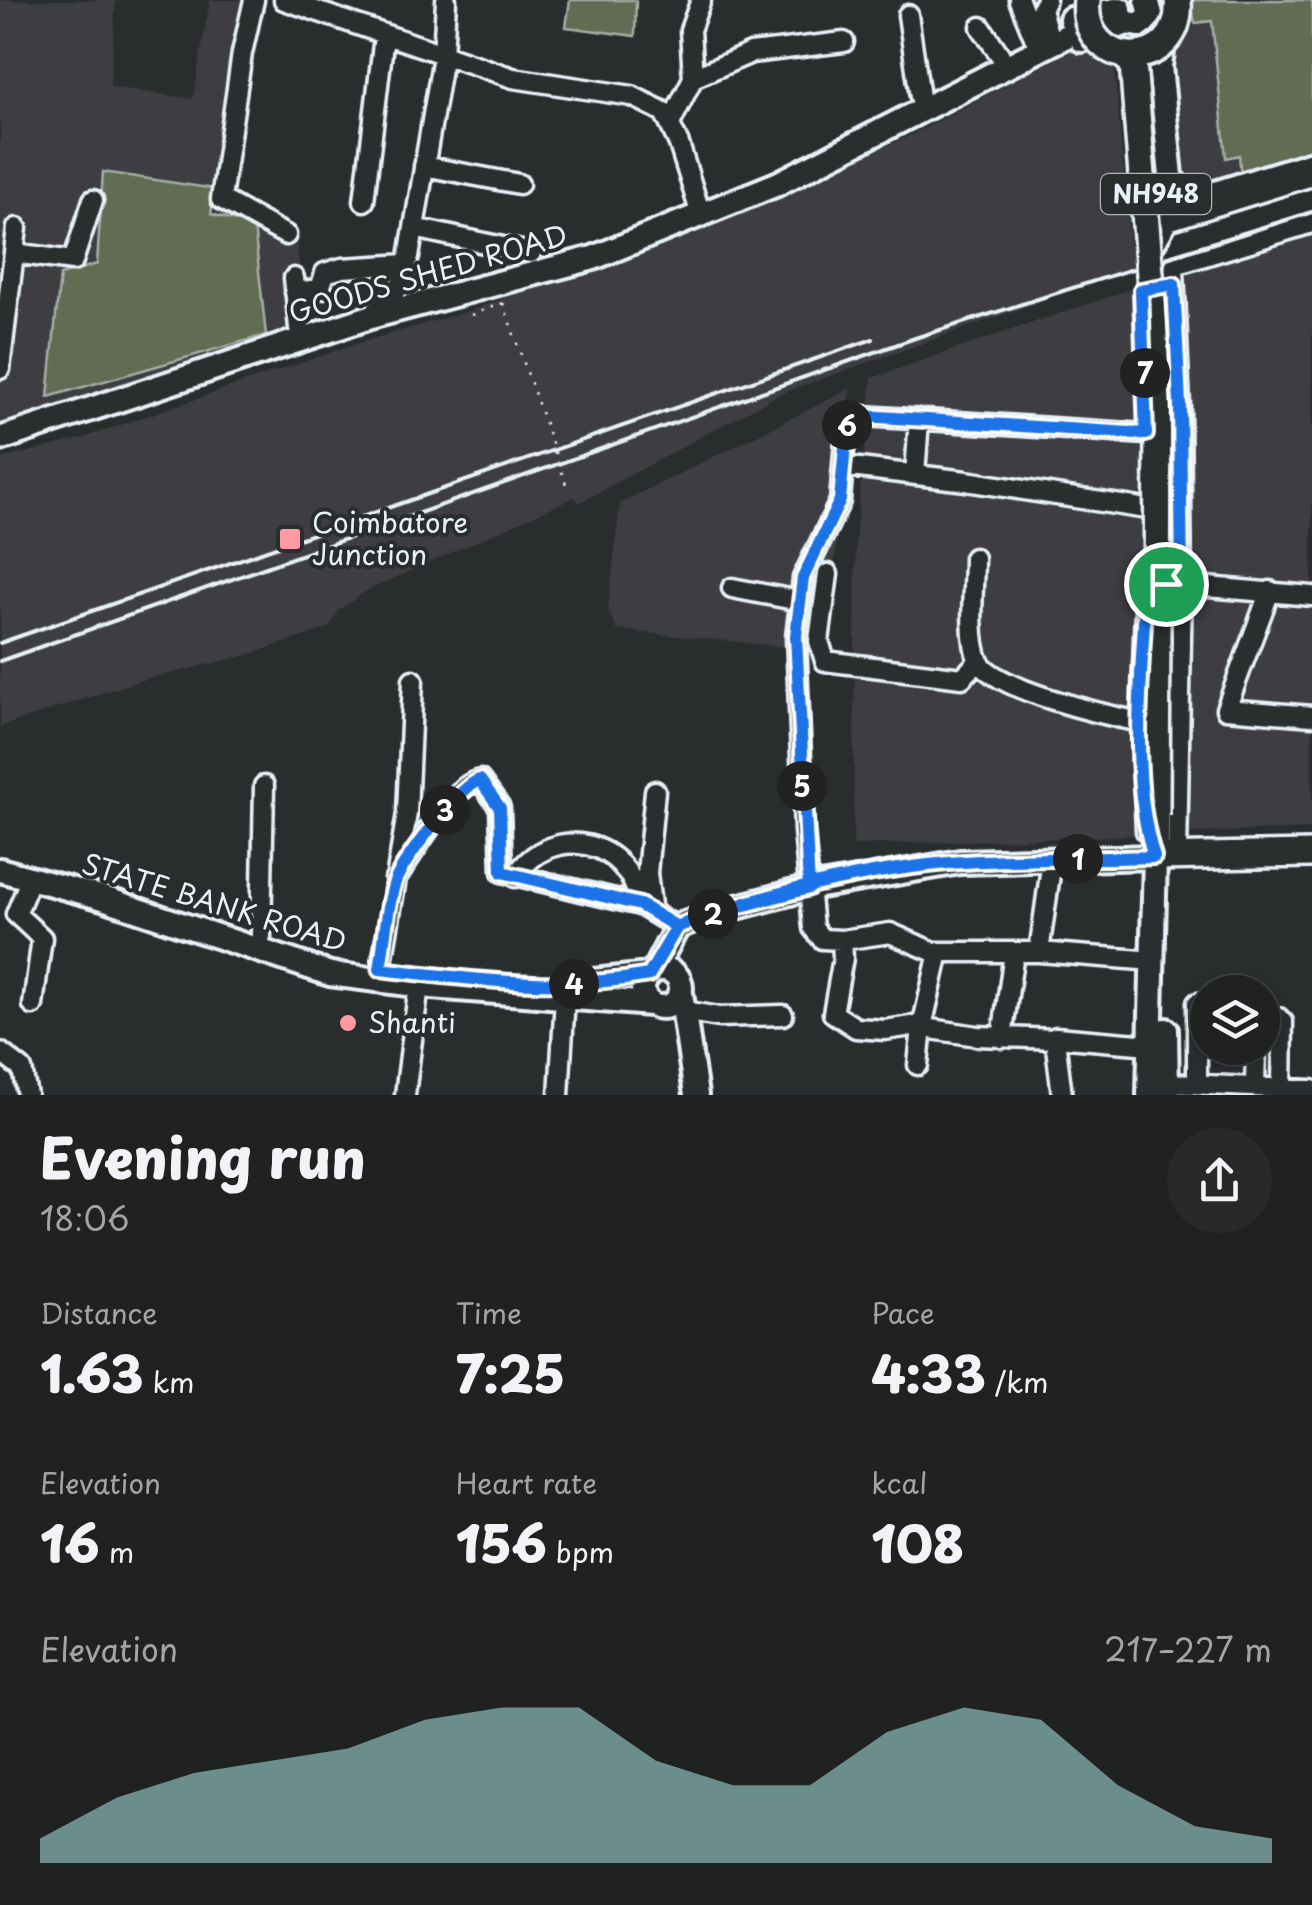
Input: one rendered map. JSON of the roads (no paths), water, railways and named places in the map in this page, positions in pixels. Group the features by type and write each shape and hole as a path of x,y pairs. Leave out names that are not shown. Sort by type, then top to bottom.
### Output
{"highway":[{"name":"NH948","path":"1168,851 1162,814 1171,438 1147,78 1137,51 1178,18 1178,0"},
{"path":"1088,12 1094,35 1137,51"},
{"path":"1168,851 1312,841"},
{"path":"1168,851 1312,854"}],"main road":[{"path":"862,140 886,115 1072,19 1127,15 1149,19 1152,9 1148,0"},
{"path":"862,140 1088,12"},
{"path":"1127,15 1137,51 1160,66 1171,176 1179,191 1210,195"},
{"path":"862,140 894,138 1127,15"},
{"path":"1137,51 1119,66 1137,202 1144,212 1152,213 1312,163"},
{"name":"GOODS SHED ROAD","path":"0,440 370,318 592,258 777,184 862,140"},
{"path":"696,1095 669,985 677,927 703,916 809,888 960,862 1168,851"},
{"path":"1160,1091 1150,1045 1154,961 1168,851"},
{"path":"1160,1091 1168,851"},
{"name":"STATE BANK ROAD","path":"0,855 131,893 328,960 380,969 562,984 669,985"},
{"name":"STATE BANK ROAD","path":"0,870 103,898 330,974 419,986 653,1005"},
{"path":"669,985 643,986 670,1025 681,1060 684,1095"},
{"path":"653,1005 674,1004 669,985"}],"street":[{"path":"254,0 242,53 221,198 286,234"},
{"path":"284,0 326,8 384,36 513,78 632,96 664,112 701,215"},
{"path":"370,318 399,288 407,264 443,56 446,0"},
{"path":"670,124 694,78 690,30 701,0"},
{"path":"1018,0 1040,34"},
{"path":"1040,34 1041,9 1046,0"},
{"path":"908,15 920,97"},
{"path":"981,27 1000,55"},
{"path":"364,201 384,36"},
{"path":"694,78 751,53 844,42"},
{"path":"424,166 519,184"},
{"path":"1155,244 1168,221 1312,176"},
{"path":"9,257 74,261 92,200"},
{"path":"1168,851 1144,824 1141,722 1165,578 1180,404 1175,265 1312,222"},
{"path":"0,369 5,283 17,228"},
{"path":"414,228 531,253"},
{"path":"299,328 294,285 320,290 325,273 342,268 407,264"},
{"path":"1168,851 1165,578 1148,508 1141,290 1174,284"},
{"path":"1146,434 848,415 840,500 803,578 796,636 809,888 813,928 822,939 890,933 939,952 1038,952 1154,961"},
{"path":"915,475 919,419"},
{"path":"843,466 1148,508"},
{"path":"974,558 978,662 994,677 1015,685 1106,715 1141,722"},
{"path":"828,574 819,641 825,661 962,678 978,662"},
{"path":"1165,578 1312,596"},
{"path":"732,588 800,601"},
{"path":"1270,591 1226,710 1312,716"},
{"path":"380,969 407,813 413,680"},
{"path":"396,879 456,794 472,780 480,780 500,808 500,867 508,875 646,908 677,927"},
{"path":"261,936 264,786"},
{"path":"646,908 655,791"},
{"path":"515,876 521,866 548,849 563,844 590,845 606,850 629,871 646,908"},
{"path":"1038,952 1052,860"},
{"path":"31,878 16,914 42,938 33,1005"},
{"path":"842,940 843,958 833,1013 838,1019 856,1028 922,1028 1002,1038 1056,1039 1062,1095"},
{"path":"918,1065 939,952"},
{"path":"1002,1038 1014,953"},
{"path":"669,985 718,1017 783,1014"},
{"path":"405,1095 419,986"},
{"path":"559,1095 565,998"},
{"path":"1280,1018 1282,1088"},
{"path":"1056,1038 1150,1045"},
{"path":"0,1052 22,1069 28,1095"},
{"path":"1197,1065 1197,1084"},
{"path":"1255,1087 1256,1065"},
{"path":"1160,1091 1197,1084 1312,1090"}],"railway":[{"path":"0,661 918,337 1312,212"},
{"path":"0,643 873,339"}],"place":[{"name":"Coimbatore Junction","path":"290,539"},
{"name":"Shanti","path":"348,1023"}]}
